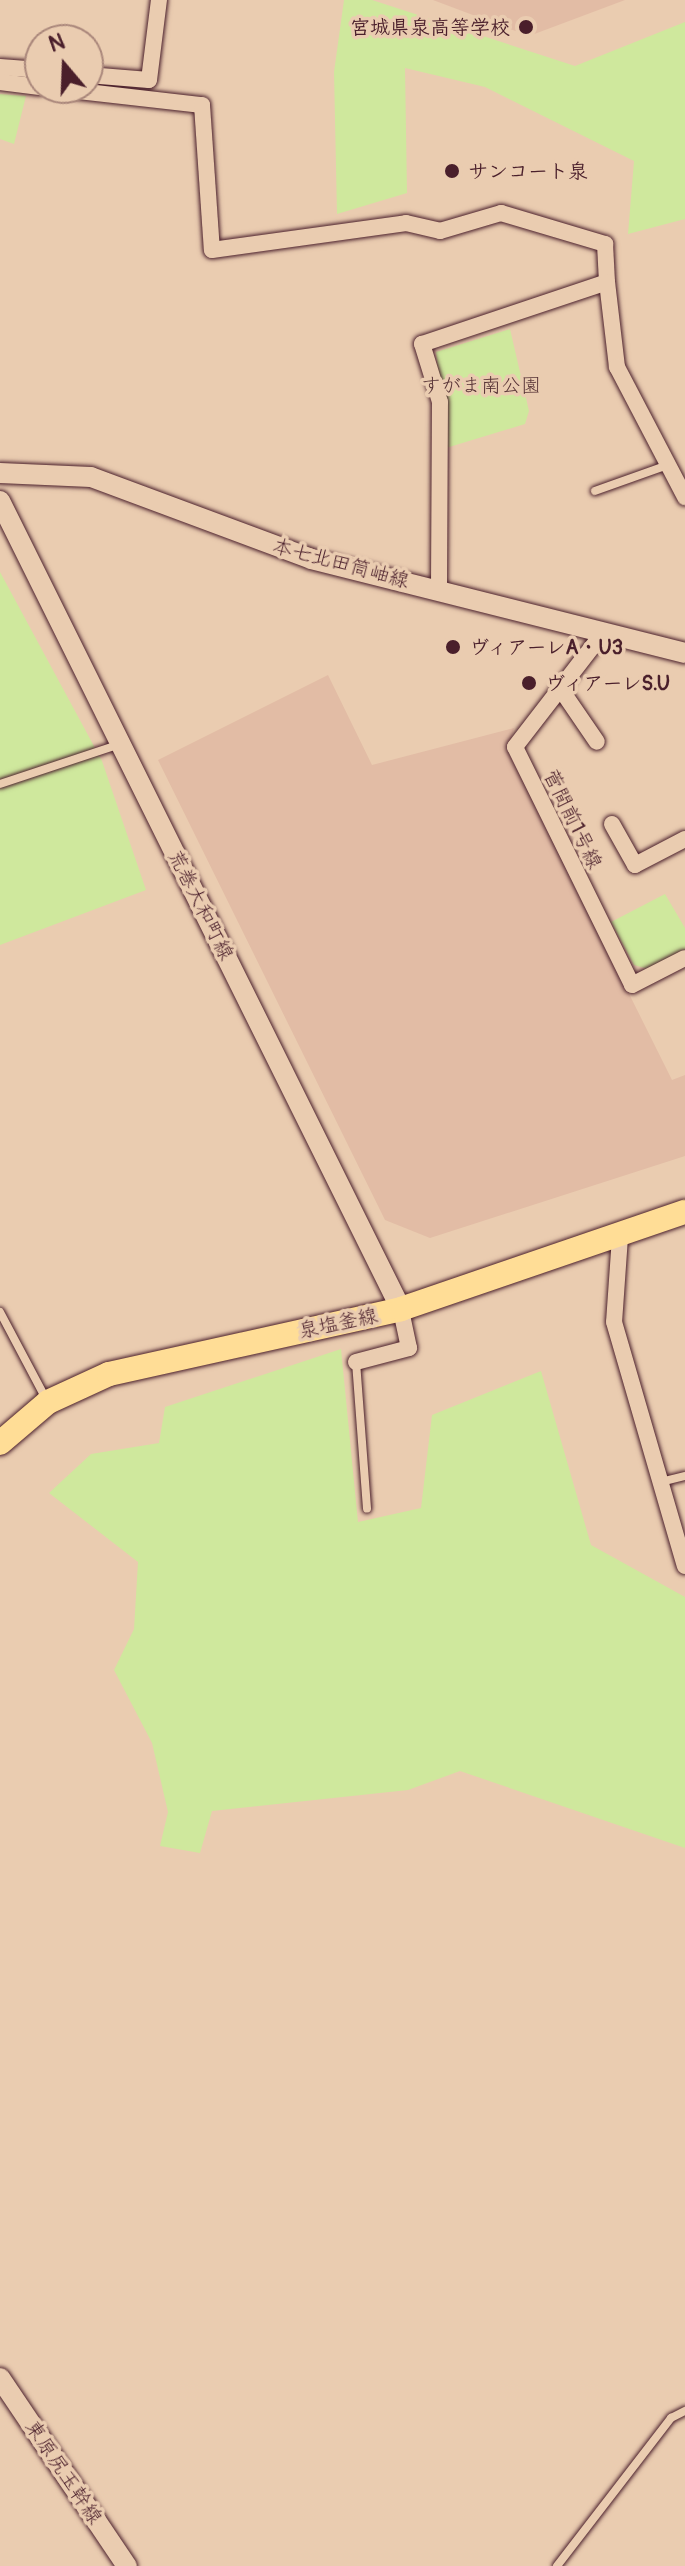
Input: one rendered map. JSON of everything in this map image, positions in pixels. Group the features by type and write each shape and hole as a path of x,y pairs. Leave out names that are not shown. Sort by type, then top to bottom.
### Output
{"main road":[{"name":"泉塩釜線","path":"0,1443 48,1402 149,1363 401,1309 620,1237 685,1212"}],"street":[{"path":"104,76 149,80 159,0"},
{"path":"0,67 24,69"},
{"path":"0,82 24,85"},
{"path":"104,94 202,105 212,250 406,223 440,231 501,213 605,244 617,367 676,473 685,497"},
{"path":"439,587 440,402 422,344 607,282"},
{"name":"本七北田筒岫線","path":"0,473 91,477 311,559 439,587 685,653"},
{"name":"荒巻大和町線","path":"0,501 401,1309"},
{"name":"菅間前1号線","path":"603,633 515,747 632,985 685,958"},
{"path":"560,688 597,742"},
{"path":"612,824 635,865 685,839"},
{"path":"620,1237 614,1322 685,1566"},
{"path":"356,1362 409,1348 401,1309"},
{"name":"東原尻玉幹線","path":"0,2378 127,2566"}],"lane":[{"path":"595,491 676,473"},
{"path":"0,784 120,744"},
{"path":"0,1312 48,1402"},
{"path":"356,1362 367,1509"},
{"path":"661,1482 685,1476"},
{"path":"557,2566 671,2418 685,2411"}],"shaded area":[{"name":"宮城県泉高等学校","path":"433,0 625,0 529,36"},
{"path":"328,675 372,765 514,728 508,751 672,1080 685,1075 685,1156 430,1238 385,1220 158,760"}],"green space":[{"path":"344,0 372,0 575,66 685,22 685,219 628,234 634,161 485,87 405,68 407,193 337,214 334,72"},
{"path":"0,94 24,96 14,144 0,139"},
{"name":"すがま南公園","path":"510,329 529,411 525,424 446,448 436,352"},
{"path":"0,572 102,761 146,890 0,945"},
{"path":"665,894 685,928 685,949 648,969 634,965 611,922"},
{"path":"341,1349 358,1522 421,1508 432,1415 541,1371 591,1545 685,1597 685,1848 460,1771 408,1790 212,1811 200,1853 160,1846 168,1812 152,1743 114,1670 134,1629 138,1562 49,1493 91,1454 159,1443 165,1407"}],"place":[{"name":"宮城県泉高等学校","path":"526,27"},
{"name":"サンコート泉","path":"452,171"},
{"name":"ヴィアーレA・U3","path":"453,647"},
{"name":"ヴィアーレS.U","path":"529,683"}]}
